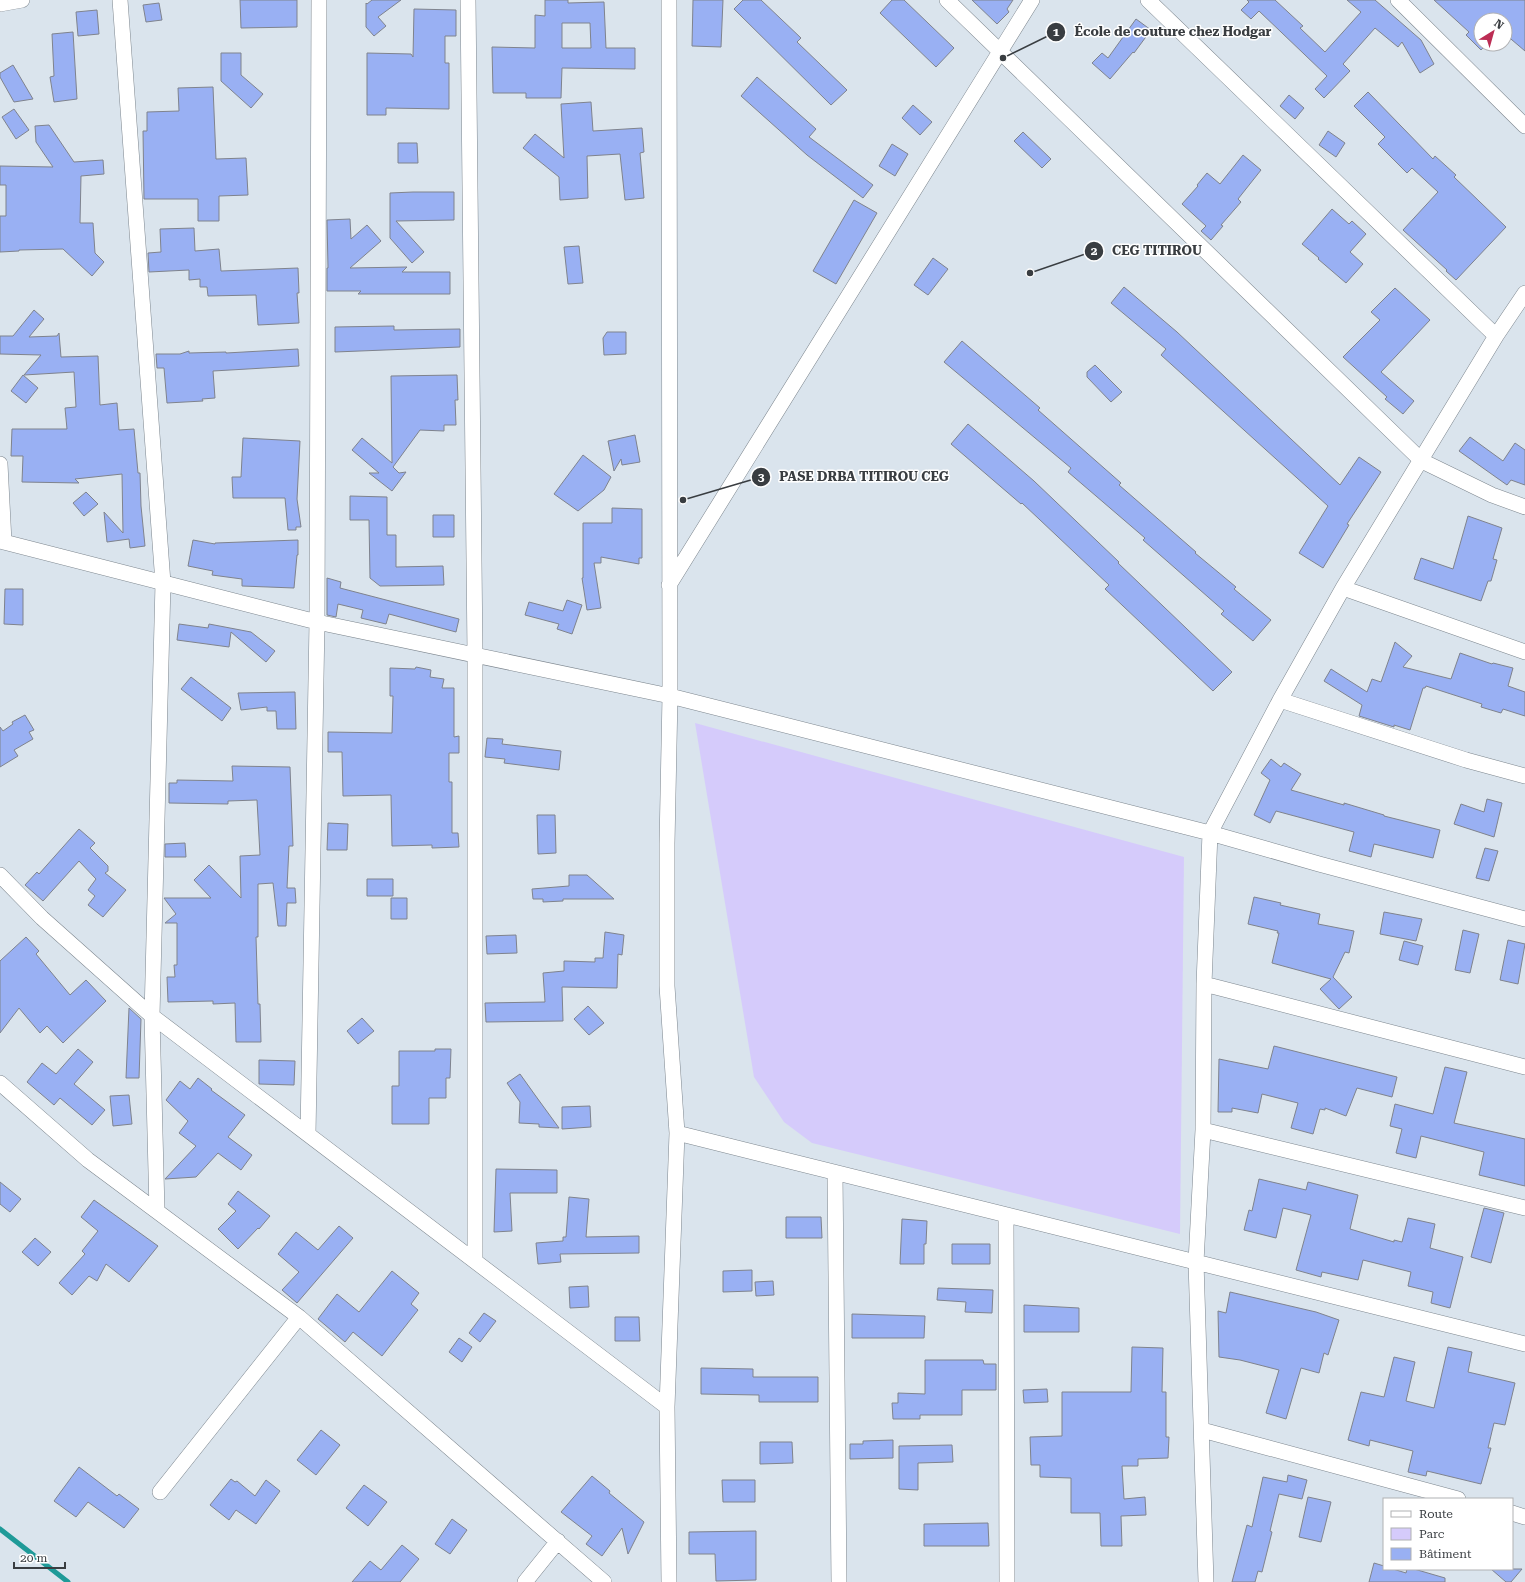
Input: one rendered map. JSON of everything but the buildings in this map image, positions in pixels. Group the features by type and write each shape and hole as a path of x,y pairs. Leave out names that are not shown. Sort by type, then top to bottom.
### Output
{"street":[{"path":"0,4 22,0"},
{"path":"120,0 163,582 152,1016 157,1211"},
{"path":"308,1134 317,622 319,0"},
{"path":"468,0 475,654 475,1261"},
{"path":"669,0 670,696 667,844 667,986 677,1133 667,1407 669,1582"},
{"path":"947,0 1422,461 1492,495 1525,507"},
{"path":"670,585 1032,0"},
{"path":"1148,0 1496,336"},
{"path":"1398,0 1525,126"},
{"path":"1206,1582 1196,1262 1203,1130 1204,984 1210,833 1280,700 1344,588 1496,336 1525,292"},
{"path":"0,464 2,541 317,622 670,696 1210,833 1525,919"},
{"path":"1344,588 1525,652"},
{"path":"1280,700 1466,760 1525,776"},
{"path":"0,875 42,918 152,1016 667,1407"},
{"path":"1204,984 1525,1067"},
{"path":"0,1083 88,1160 299,1318 604,1582"},
{"path":"1203,1130 1525,1208"},
{"path":"677,1133 1525,1344"},
{"path":"835,1172 839,1582"},
{"path":"1006,1215 1007,1582"},
{"path":"160,1492 299,1318"},
{"path":"1202,1430 1454,1498"},
{"path":"1513,1513 1525,1517"},
{"path":"525,1582 558,1541"}],"green space":[{"path":"695,723 1184,857 1180,1234 812,1143 784,1122 754,1077"}],"waterway":[{"path":"0,1529 68,1582"}],"place":[{"name":"École de couture chez Hodgar","path":"1003,58"},
{"name":"CEG TITIROU","path":"1030,273"},
{"name":"PASE DRBA TITIROU CEG","path":"683,500"}]}
